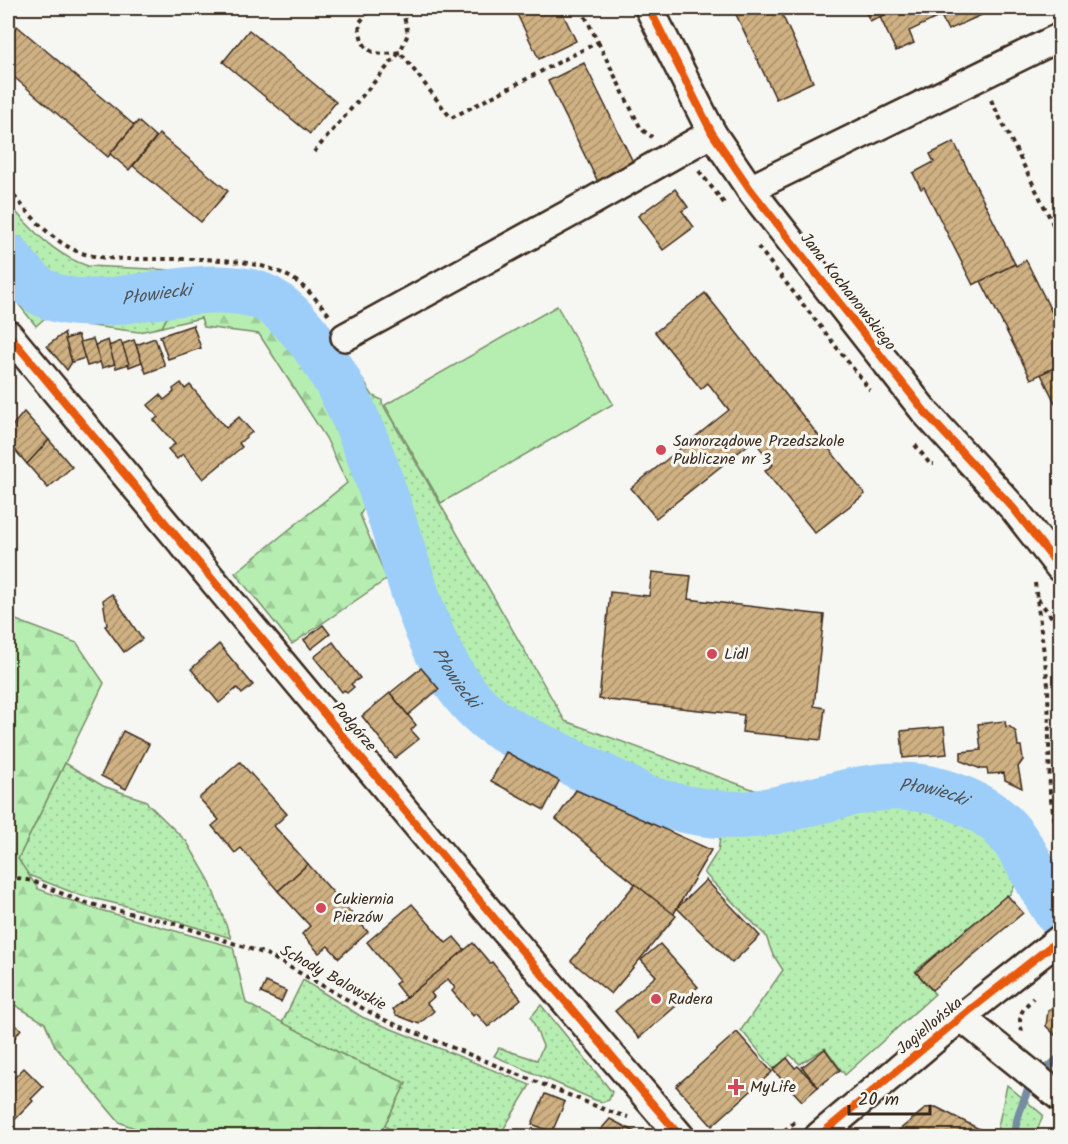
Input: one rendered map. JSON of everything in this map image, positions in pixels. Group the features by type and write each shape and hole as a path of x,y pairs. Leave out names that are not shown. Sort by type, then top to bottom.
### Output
{"street":[{"name":"Jana Kochanowskiego","path":"649,8 712,133 750,189 924,412 1014,509 1060,568"},
{"path":"750,189 1060,38"},
{"path":"345,337 712,133"},
{"name":"Podgórze","path":"8,334 500,925 680,1137"},
{"name":"Jagiellońska","path":"819,1137 960,1017 1054,945"},
{"path":"960,1017 1056,1093"}],"path":[{"path":"377,8 370,10 359,23 364,46 376,54 400,52"},
{"path":"394,8 403,12"},
{"path":"403,12 409,8"},
{"path":"581,8 641,129 674,155 696,166 724,203"},
{"path":"314,152 400,52 408,34 403,12"},
{"path":"400,52 450,118 598,42"},
{"path":"989,96 1060,238"},
{"path":"8,189 50,234 63,244 82,253 104,258 243,262 278,271 311,294 345,337"},
{"path":"753,240 873,394"},
{"path":"909,437 930,464 941,464"},
{"path":"1035,579 1048,685 1050,795 1060,849"},
{"path":"1037,599 1060,627"},
{"path":"1028,1037 1023,1032 1019,1020 1023,1008 1037,993"}],"green space":[{"path":"8,203 34,231 54,248 88,266 258,274 293,290 334,335 373,396 382,400 565,721 763,793 724,799 626,770 526,724 495,705 472,684 450,649 380,431 337,349 291,294 253,279 171,277 83,290 58,285 34,271 8,237"},
{"path":"8,277 18,289 53,309 91,317 174,305 162,327 139,332 69,323 47,316 36,326 8,291"},
{"path":"217,303 253,308 264,312 321,387 369,498 360,515 387,579 292,644 235,573 347,483 326,438 259,334 204,327 201,318 162,327 174,305"},
{"path":"557,306 613,404 441,503 385,405"},
{"path":"8,617 77,643 104,683 18,859 38,889 86,906 233,947 246,1003 351,1059 406,1083 379,1136 155,1136 119,1122 55,1046 45,1023 8,1001"},
{"path":"65,763 103,786 144,800 187,842 209,880 231,938 126,906 79,895 28,875 18,859"},
{"path":"862,803 904,803 932,809 976,828 996,848 1015,885 1010,894 915,971 935,994 845,1075 825,1048 800,1064 790,1055 774,1069 741,1030 783,970 772,953 766,936 704,873 718,851 721,832 776,823 820,810"},
{"path":"303,980 362,1017 530,1085 503,1130 496,1136 406,1136 384,1126 406,1083 351,1059 282,1023"},
{"path":"541,1005 612,1092 609,1100 603,1102 595,1100 494,1056 499,1048 537,1060 543,1046 531,1017"},
{"path":"1007,1085 1043,1115 1035,1136 996,1136"}],"building":[{"path":"514,8 560,8 576,41 539,59"},
{"path":"733,8 779,8 813,82 776,99"},
{"path":"864,8 900,8 870,21"},
{"path":"900,8 937,8 941,16 909,31 914,43 896,51 880,17"},
{"path":"937,8 997,8 948,30"},
{"path":"17,26 134,125 108,157 8,72 8,37"},
{"path":"249,30 336,102 310,134 223,62"},
{"path":"584,63 634,164 598,182 548,81"},
{"path":"138,121 156,137 129,170 110,154"},
{"path":"159,134 228,191 201,222 133,166"},
{"path":"954,142 1015,264 973,285 924,187 921,189 913,173 934,162 930,154"},
{"path":"675,189 688,207 682,211 694,227 663,250 638,216"},
{"path":"1026,260 1060,329 1060,365 1031,379 981,281"},
{"path":"705,293 865,494 815,533 765,471 773,465 754,440 656,518 631,488 729,410 708,383 701,389 655,332"},
{"path":"193,325 201,348 168,359 160,336"},
{"path":"64,333 72,362 67,370 47,346"},
{"path":"78,335 85,358 72,362 65,339"},
{"path":"155,338 165,366 146,373 136,345"},
{"path":"93,339 101,362 87,366 80,342"},
{"path":"108,340 115,364 102,368 95,345"},
{"path":"134,340 142,362 129,367 122,344"},
{"path":"121,341 129,364 116,368 109,346"},
{"path":"1060,365 1060,413 1041,374"},
{"path":"181,383 185,389 190,385 226,428 239,417 252,432 239,443 242,447 203,479 183,454 177,459 168,449 175,444 154,420 158,417 148,405 160,395 164,400"},
{"path":"24,412 49,440 27,464 15,450 8,458 8,431"},
{"path":"49,440 72,467 48,488 27,464"},
{"name":"Lidl","path":"652,572 691,576 688,599 824,615 814,706 825,708 821,740 742,732 744,715 599,699 610,592 649,596"},
{"path":"112,594 142,639 124,652 105,626 107,625 103,600"},
{"path":"323,625 330,634 311,649 304,640"},
{"path":"333,642 360,678 351,684 354,687 347,693 344,690 342,692 314,657"},
{"path":"219,644 253,685 242,694 237,688 219,703 191,669"},
{"path":"421,668 439,689 408,715 390,693"},
{"path":"390,693 416,725 411,730 419,739 395,758 362,716"},
{"path":"1005,721 1006,727 1009,726 1016,732 1018,746 1021,746 1023,760 1018,767 1022,788 1005,780 1004,773 988,774 987,769 961,761 961,752 981,750 978,724"},
{"path":"944,727 947,754 903,758 901,731"},
{"path":"123,731 149,744 126,789 101,776"},
{"path":"506,752 559,781 544,810 491,781"},
{"path":"240,762 287,814 274,826 308,864 278,891 241,848 235,853 212,826 219,820 199,798"},
{"path":"576,790 711,850 673,915 556,819"},
{"name":"Cukiernia Pierzów","path":"308,864 368,932 339,958 328,946 319,953 302,934 310,926 278,891"},
{"path":"706,880 760,936 732,963 677,908"},
{"path":"635,884 676,916 611,994 571,961"},
{"path":"1007,895 1023,913 932,990 916,972"},
{"path":"412,904 446,943 454,937 465,950 406,998 395,984 399,981 367,942"},
{"path":"473,943 490,963 492,962 521,999 488,1027 476,1013 473,1016 452,991 455,988 448,979 431,993 434,997 427,1003 434,1011 419,1024 396,1015 393,1009"},
{"name":"Rudera","path":"660,944 698,987 639,1038 615,1011 656,976 641,960"},
{"path":"266,982 286,991 281,1002 261,993"},
{"path":"1060,1000 1060,1032 1056,1036 1046,1026 1048,1011"},
{"path":"8,1020 21,1029 8,1047"},
{"path":"737,1032 772,1072 712,1126 676,1086"},
{"path":"825,1049 840,1070 818,1087 802,1067"},
{"path":"787,1058 795,1068 798,1066 818,1087 802,1101 773,1070"},
{"path":"24,1068 43,1087 8,1127 8,1084"},
{"path":"545,1094 565,1102 552,1132 532,1124"},
{"path":"936,1107 991,1135 892,1136 926,1108"},
{"path":"610,1119 635,1132 630,1136 595,1136"}],"waterway":[{"name":"Płowiecki","path":"8,257 23,276 40,291 66,301 105,302 192,291 233,290 267,299 290,316 325,360 364,437 415,593 446,667 470,699 500,726 646,799 699,812 727,815 754,814 860,790 886,787 912,787 939,791 967,802 989,814 1001,824 1018,845 1060,915"},
{"name":"Płowiecki","path":"1013,1136 1030,1084 1060,1057"}],"cycle path":[{"path":"649,8 712,133 750,189 925,412 1014,509 1060,568"},
{"path":"8,334 500,925 680,1136"},
{"path":"819,1136 961,1017 1060,939"}],"place":[{"name":"Samorządowe Przedszkole Publiczne nr 3","path":"661,450"},
{"name":"Lidl","path":"712,654"},
{"name":"Cukiernia Pierzów","path":"321,908"},
{"name":"Rudera","path":"656,999"},
{"name":"MyLife","path":"736,1087"}]}
